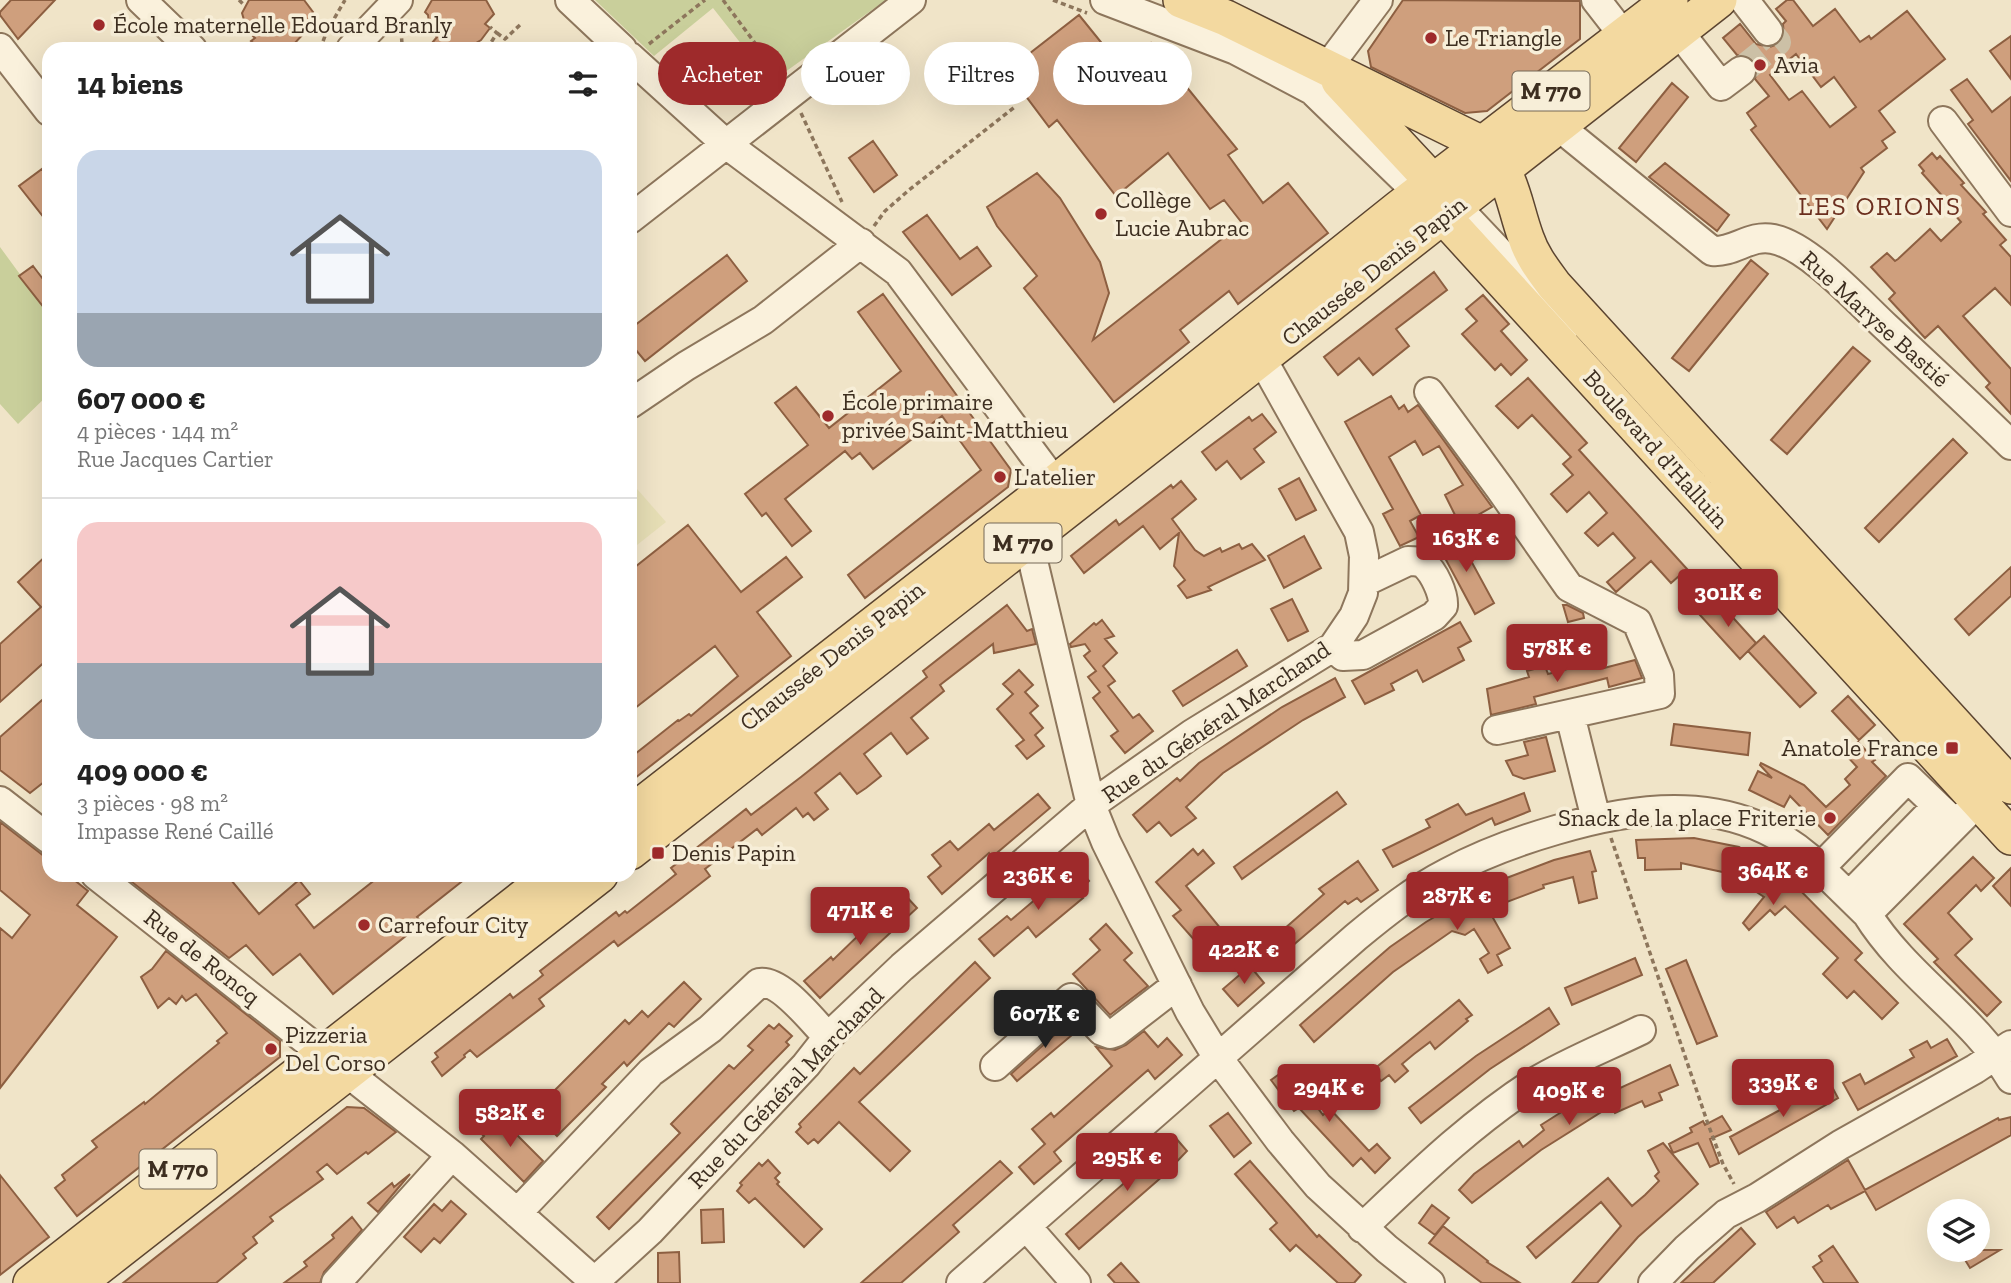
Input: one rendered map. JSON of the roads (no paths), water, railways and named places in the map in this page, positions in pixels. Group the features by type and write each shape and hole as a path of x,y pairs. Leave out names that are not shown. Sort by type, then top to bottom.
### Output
{"main road":[{"path":"1181,0 1226,18 1327,68 1492,156"},
{"name":"Chaussée Denis Papin","path":"637,847 1262,359 1624,36 1718,0"},
{"name":"Chaussée Denis Papin","path":"1492,156 1557,125 1675,16"},
{"name":"Boulevard d'Halluin","path":"1327,68 1410,156 1436,202 1988,795"},
{"name":"Boulevard d'Halluin","path":"1492,156 1532,253 1554,285 1988,795 2011,837"},
{"name":"Chaussée Denis Papin","path":"637,809 1163,397 1436,202"},
{"name":"M 770","path":"78,1283 337,1063 544,882"},
{"name":"M 770","path":"31,1283 590,882"}],"street":[{"path":"141,0 185,42"},
{"path":"358,42 398,0"},
{"path":"570,0 614,42"},
{"path":"637,214 911,0"},
{"path":"1105,0 1237,50 1303,85 1328,103 1407,182 1436,202 1508,275 1588,337 1988,795 2011,825"},
{"path":"1327,68 1378,0"},
{"path":"1596,0 1624,36"},
{"path":"1744,0 1768,31"},
{"path":"1675,16 1721,86 1741,71"},
{"path":"0,48 42,102"},
{"path":"637,63 726,144 890,265 906,281 1034,455 1045,491"},
{"path":"1943,121 2011,212"},
{"name":"Rue Maryse Bastié","path":"1557,125 1712,251 1728,251 1746,241 1763,237 1782,241 1801,252 1847,290 2011,445"},
{"path":"637,399 763,320 861,243"},
{"name":"Rue du Général Marchand","path":"595,1283 659,1222 806,1065 828,1037 923,948 1091,805 1192,734 1333,647 1354,616 1364,582 1363,544 1354,521 1262,359"},
{"path":"1429,392 1502,490 1569,587 1637,622 1659,676 1660,694 1497,730"},
{"name":"Chaussée Denis Papin","path":"1028,540 1033,523 1045,506 1121,444 1163,397"},
{"name":"Chaussée Denis Papin","path":"907,635 942,595 1016,535 1045,491"},
{"path":"1028,540 1091,805 1106,842 1198,1027 1218,1058 1305,1171 1362,1228 1430,1283"},
{"path":"1333,647 1343,656 1363,655 1434,616 1443,606 1442,594 1430,570 1423,563 1408,561 1364,582"},
{"path":"1570,715 1600,818"},
{"path":"1820,868 1908,778 1988,795"},
{"path":"1858,905 1988,795"},
{"path":"0,801 42,834"},
{"path":"961,1283 1356,937 1426,885 1502,848 1600,818 1663,808 1703,810 1775,835 1798,849 1858,905 1890,946 2004,1050 2011,1079"},
{"name":"Rue de Roncq","path":"105,882 452,1154 595,1283"},
{"path":"517,1213 651,1072 720,1021 759,983 766,982 780,989 828,1037"},
{"path":"995,1066 1071,998 1102,1031 1110,1034 1177,985"},
{"path":"1362,1228 1430,1164 1514,1096 1559,1069 1641,1030"},
{"path":"1653,1283 1714,1222 2004,1050"},
{"path":"336,1283 452,1154"},
{"path":"1026,1226 1076,1283"}],"tunnel":[{"path":"1741,71 1777,42 1768,31"}],"place":[{"name":"École maternelle Edouard Branly","path":"99,25"},
{"name":"Le Triangle","path":"1431,38"},
{"name":"Avia","path":"1760,65"},
{"name":"Collège Lucie Aubrac","path":"1101,214"},
{"name":"École primaire privée Saint-Matthieu","path":"828,416"},
{"name":"L'atelier","path":"1000,477"},
{"name":"Anatole France","path":"1952,748"},
{"name":"Snack de la place Friterie","path":"1830,818"},
{"name":"Denis Papin","path":"658,853"},
{"name":"Carrefour City","path":"364,925"},
{"name":"Pizzeria Del Corso","path":"271,1049"}],"district":[{"name":"LES ORIONS","path":"1880,206"}]}
